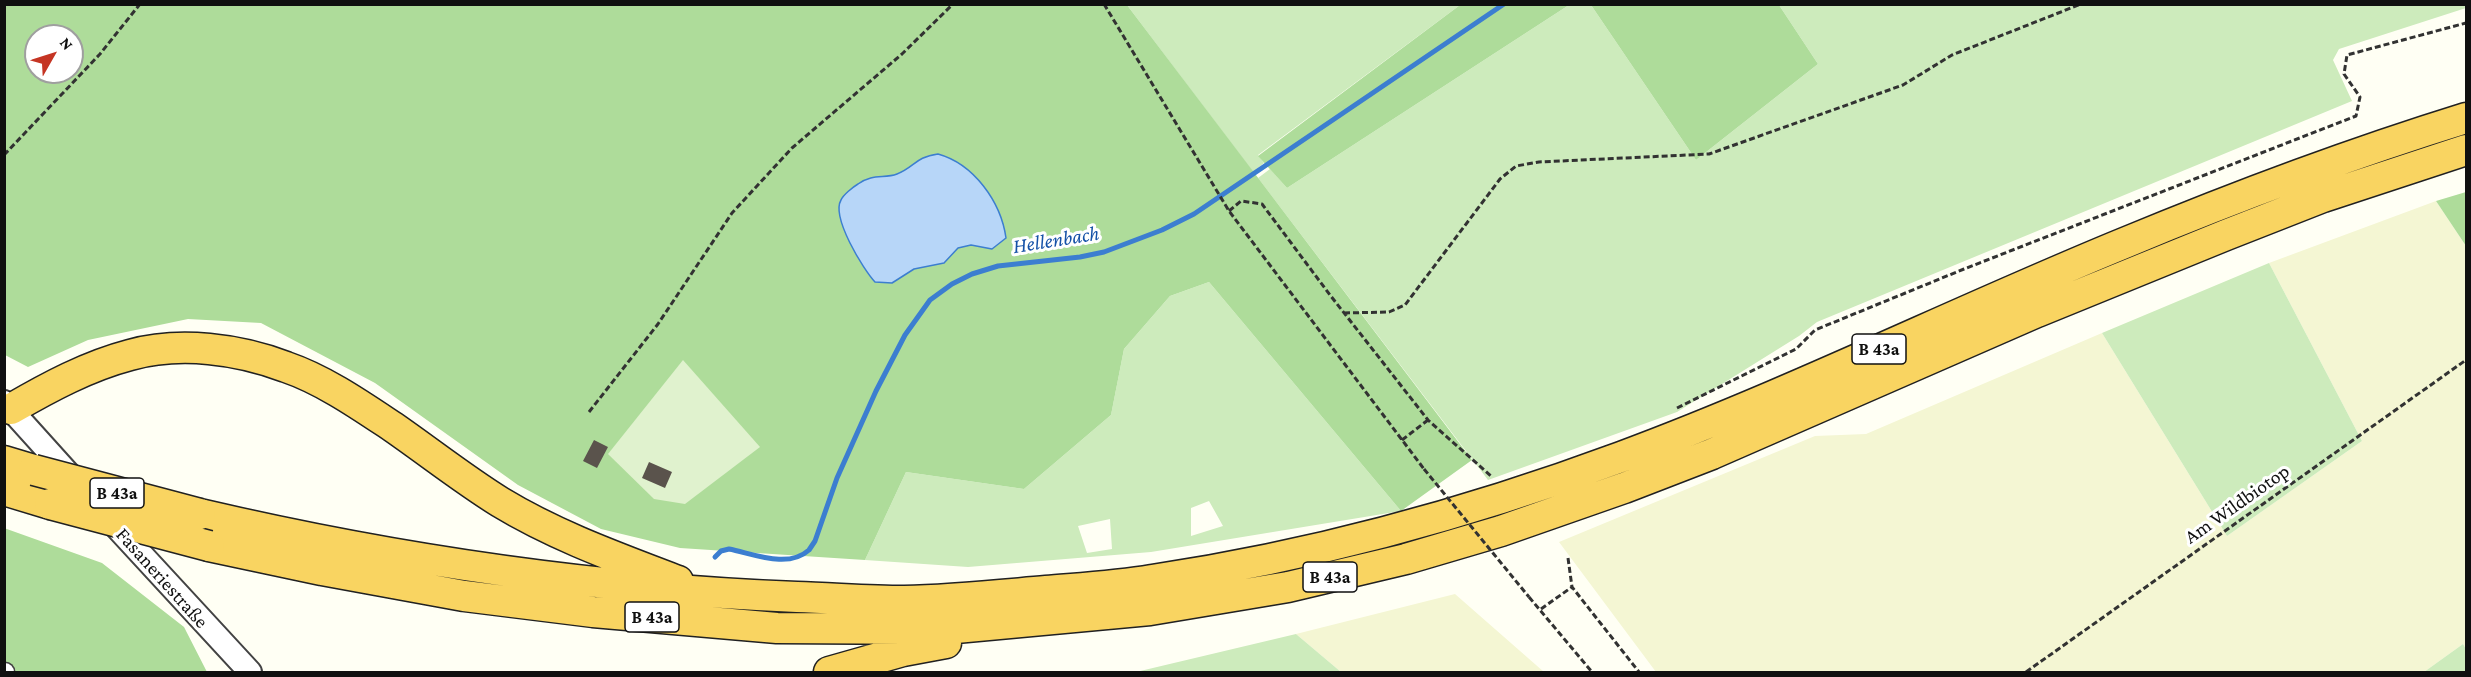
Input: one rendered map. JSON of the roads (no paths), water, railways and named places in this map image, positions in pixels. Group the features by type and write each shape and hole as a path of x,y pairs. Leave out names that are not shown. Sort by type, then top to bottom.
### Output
{"highway":[{"name":"B 43a","path":"4,461 200,513 324,541 458,565 548,578 709,593 904,601 1003,595 1144,582 1284,557 1394,531 1474,508 1632,453 1709,423 2122,244 2319,167 2466,118"},
{"name":"B 43a","path":"4,490 209,546 322,570 464,596 593,612 777,628 945,629 1150,610 1288,587 1406,559 1501,531 1712,454 2037,312 2226,235 2323,197 2466,150"},
{"path":"8,406 81,372 150,350 180,348 226,352 263,359 296,371 345,397 477,487 537,523 614,557 709,593"},
{"path":"829,672 903,651 1100,615"}],"street":[{"name":"Fasaneriestraße","path":"8,406 206,627 250,672"}],"water":[{"path":"938,154 963,166 984,186 998,211 1006,238 992,249 971,245 958,248 944,263 914,269 892,283 875,282 856,255 844,230 839,208 841,200 848,191 863,181 897,174 924,157"}],"waterway":[{"name":"Hellenbach","path":"715,557 721,551 729,549 760,557 791,559 809,550 815,541 837,478 876,391 905,335 930,300 952,284 972,274 998,266 1080,257 1104,252 1162,230 1194,214 1504,4"}]}
